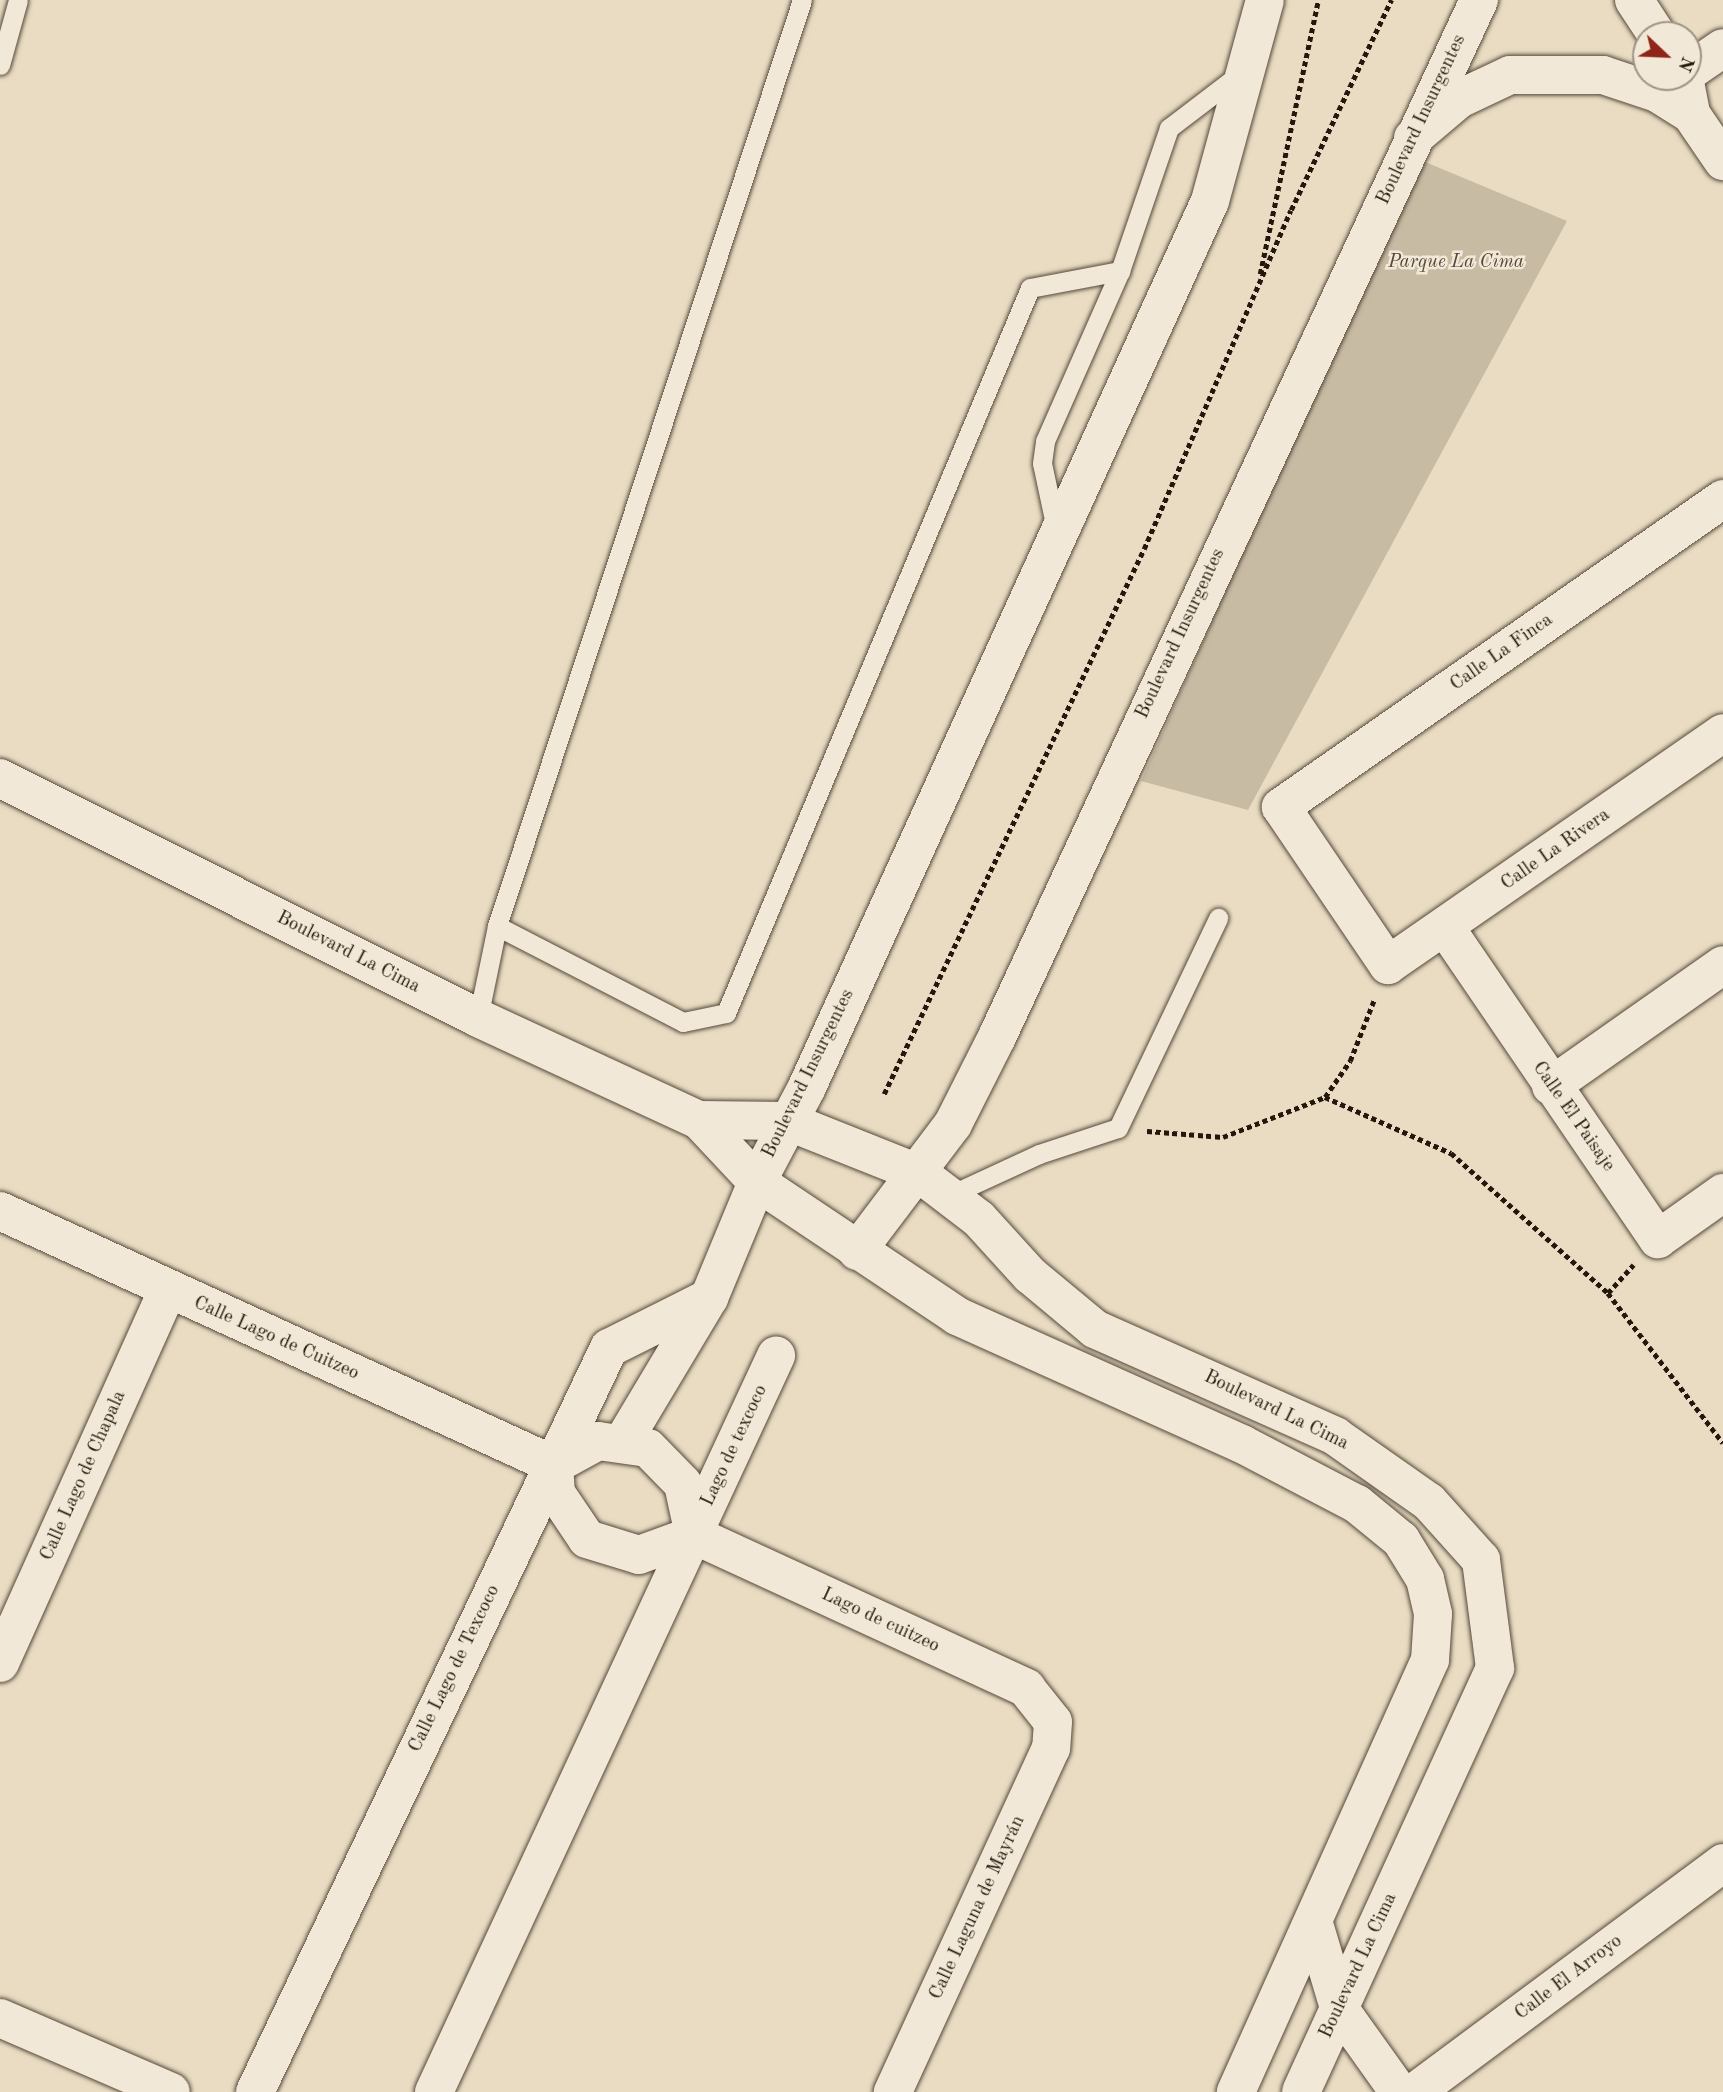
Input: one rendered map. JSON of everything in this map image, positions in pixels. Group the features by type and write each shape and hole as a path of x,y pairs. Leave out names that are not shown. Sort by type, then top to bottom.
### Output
{"street":[{"name":"Boulevard Insurgentes","path":"624,1440 709,1298 757,1182 1058,535 1209,201 1265,0"},
{"name":"Boulevard Insurgentes","path":"856,1251 934,1185 997,1037 1479,0"},
{"path":"1634,0 1648,21"},
{"path":"1702,62 1723,48"},
{"path":"1413,138 1459,99 1510,75 1603,75 1657,93 1687,95 1723,161"},
{"name":"Calle La Finca","path":"1388,965 1281,807 1723,499"},
{"name":"Calle La Rivera","path":"1388,965 1723,733"},
{"name":"Boulevard La Cima","path":"0,778 478,1018 699,1120 757,1182 856,1251 957,1316 1242,1444 1357,1504 1401,1540 1424,1579 1433,1614 1430,1660 1314,1924 1236,2092"},
{"name":"Calle El Paisaje","path":"1445,927 1551,1086 1658,1239 1723,1193"},
{"path":"1551,1086 1723,965"},
{"name":"Boulevard La Cima","path":"699,1120 787,1121 934,1185 1095,1329 1335,1436 1429,1502 1481,1560 1495,1668 1301,2092"},
{"name":"Calle Lago de Cuitzeo","path":"0,1211 554,1465"},
{"name":"Calle Lago de Chapala","path":"0,1663 168,1289"},
{"name":"Calle Lago de Texcoco","path":"255,2092 609,1348 709,1298"},
{"name":"Lago de texcoco","path":"694,1535 776,1356"},
{"path":"434,2092 694,1535 683,1483 668,1463 624,1440 598,1441 554,1465 564,1511 587,1539 639,1555 694,1535"},
{"name":"Lago de cuitzeo","path":"694,1535 1026,1688 1053,1722"},
{"name":"Calle Laguna de Mayrán","path":"894,2092 1051,1748 1053,1722"},
{"name":"Calle El Arroyo","path":"1415,2092 1723,1863"},
{"path":"1314,1924 1339,2008 1399,2092"},
{"path":"0,2018 171,2092"}],"lane":[{"path":"0,65 18,0"},
{"path":"478,1018 497,926 802,0"},
{"path":"1058,535 1042,463 1045,441 1120,271 1169,128 1245,69"},
{"path":"497,926 683,1022 726,1013 1030,288 1120,271"},
{"path":"934,1185 1118,1128 1218,918"}],"path":[{"path":"1258,285 1318,0"},
{"path":"884,1094 1144,549 1258,285 1391,0"},
{"path":"1118,1128 1223,1137 1325,1097 1350,1061 1388,965"},
{"path":"1325,1097 1451,1153 1608,1293 1723,1443"}],"green space":[{"name":"Parque La Cima","path":"1418,159 1567,221 1248,810 1141,781"}]}
